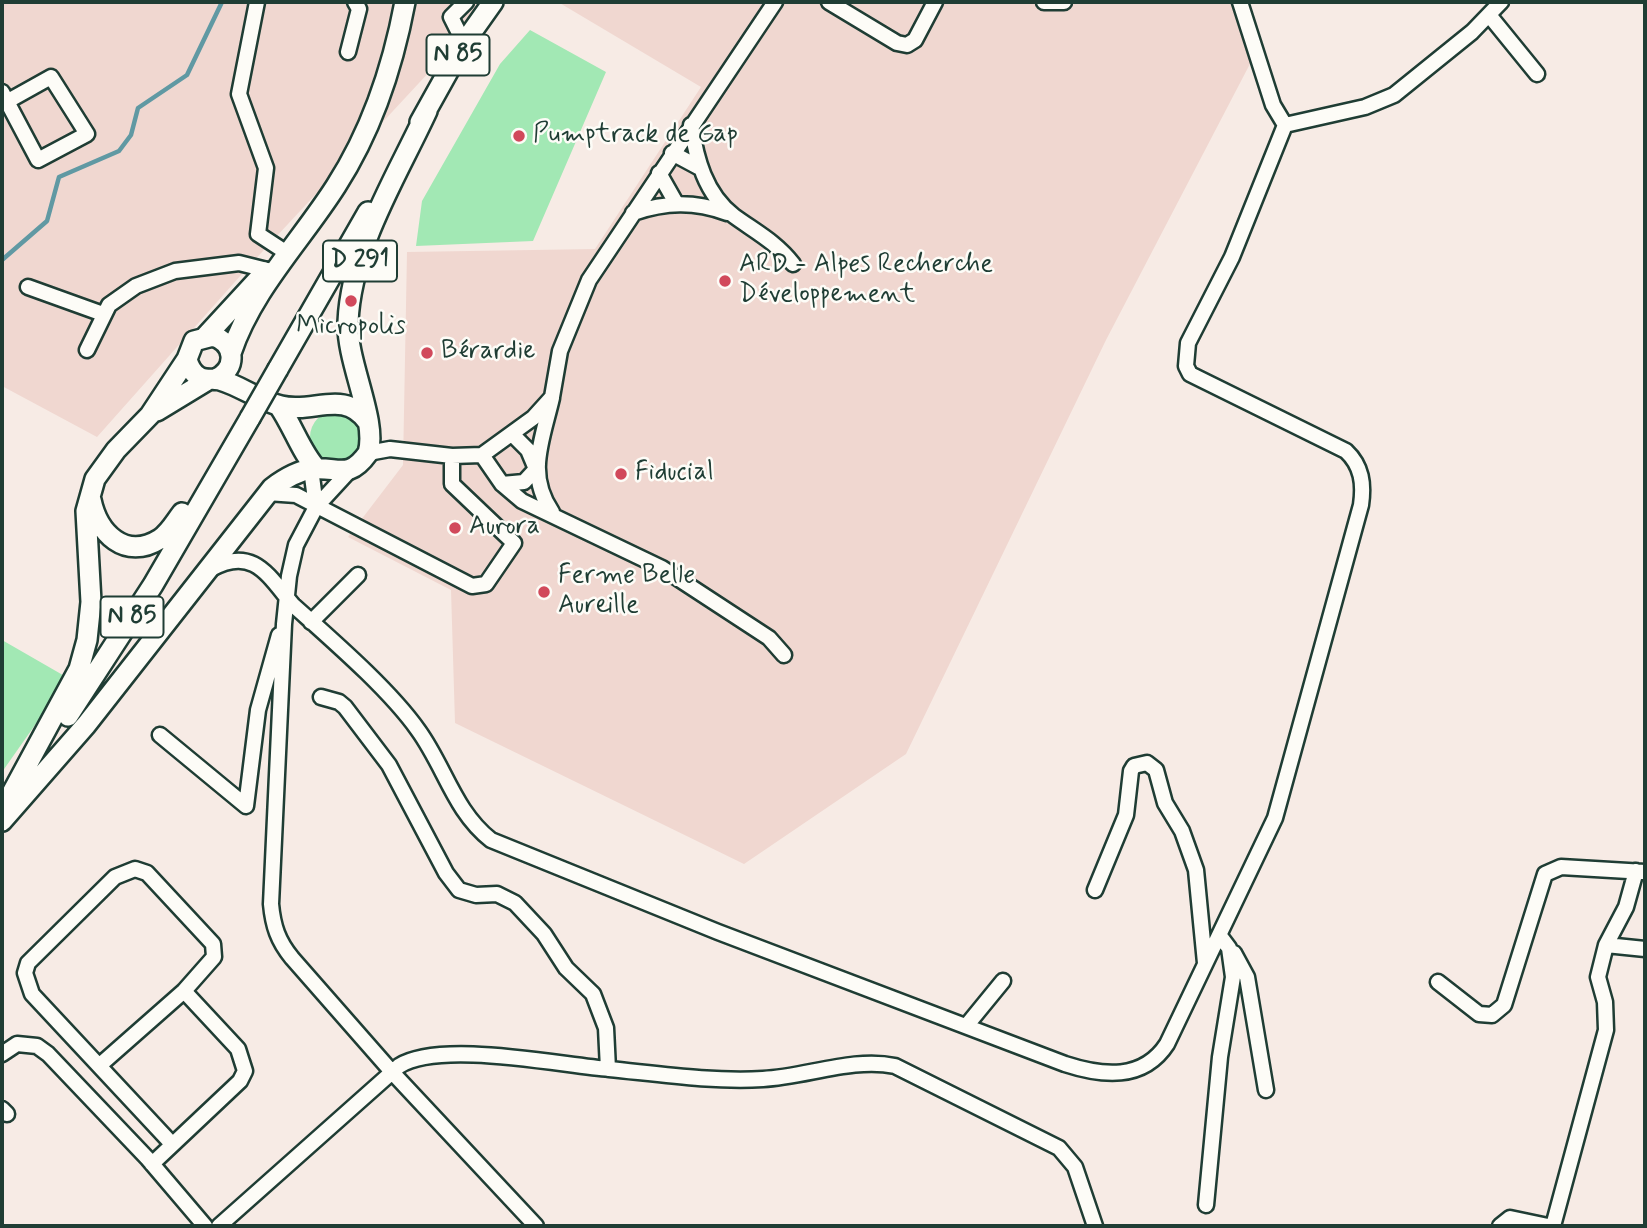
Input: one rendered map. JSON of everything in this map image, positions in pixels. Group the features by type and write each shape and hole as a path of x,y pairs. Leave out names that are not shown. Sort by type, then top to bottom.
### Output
{"main road":[{"name":"D 291","path":"231,357 287,253 337,185 371,119 391,61 405,2"},
{"name":"N 85","path":"2,814 153,585 464,43 493,2"},
{"name":"D 291","path":"369,426 348,338 351,301 364,248 427,111"},
{"name":"D 291","path":"206,336 267,270 287,253"},
{"path":"2,814 79,669 87,640 91,602 85,528 90,493 101,468 150,415 187,359 190,346 206,336 225,341 250,390"},
{"path":"150,415 226,372 231,357"},
{"path":"187,359 192,371 250,390 279,406 313,466"},
{"path":"2,814 86,726 267,493 283,480 313,466 333,472 351,469 368,453 369,426 349,404 331,402 318,406 279,406"},
{"path":"300,439 306,418 318,406"},
{"path":"90,493 98,525 107,535 132,546 152,542 169,531 246,424"}],"street":[{"path":"257,2 239,94 266,168 258,234 287,253"},
{"path":"348,52 359,9 355,2"},
{"path":"464,43 452,17 466,2"},
{"path":"502,484 524,482 536,469 560,351 580,299 691,124 775,2"},
{"path":"829,2 897,43 907,46 915,40 935,2"},
{"path":"1044,2 1064,2"},
{"path":"1240,2 1273,105 1285,125"},
{"path":"1285,125 1365,107 1394,95 1501,2"},
{"path":"1489,15 1537,74"},
{"path":"51,78 87,134 38,160 5,97 51,78"},
{"path":"691,124 702,172 714,195 732,214 772,240 793,264"},
{"path":"206,571 229,562 253,563 277,582 287,597 416,727 461,808 476,828 491,841 718,932 1084,1070 1107,1075 1126,1073 1162,1052 1205,963 1224,942 1282,797 1363,491 1359,467 1346,451 1190,374 1186,366 1188,343 1232,257 1285,125"},
{"path":"672,153 702,172"},
{"path":"682,203 700,193 702,172"},
{"path":"659,173 682,203"},
{"path":"633,213 682,203 706,205 732,214"},
{"path":"86,350 109,305 136,286 175,271 239,263 267,270"},
{"path":"28,287 103,314"},
{"path":"368,453 390,449 452,456 482,455 513,435 552,397"},
{"path":"369,426 391,442 416,450"},
{"path":"513,435 528,450 536,469 539,488 553,513"},
{"path":"482,455 502,484 522,501 553,513 662,568 769,638 784,655"},
{"path":"267,493 296,495 472,586 481,587 500,566 514,543 452,484 452,456"},
{"path":"313,466 316,507"},
{"path":"351,469 316,507 296,545 287,597 271,904 273,924 279,941 292,958 392,1072 536,1226"},
{"path":"311,622 358,575"},
{"path":"160,735 246,806 258,710 268,667 284,624"},
{"path":"321,697 340,702 389,765 446,873 459,890 475,895 497,894 515,903 544,934 566,968 593,994 606,1028 608,1069"},
{"path":"1095,890 1126,815 1131,771 1134,766 1147,763 1156,770 1165,803 1182,831 1193,858 1205,963"},
{"path":"1438,982 1479,1014 1492,1016 1504,1005 1545,874 1561,867 1640,871 1626,907 1606,945 1598,977 1605,1002 1606,1030 1550,1226 1510,1218 1500,1226"},
{"path":"100,1065 184,991 214,957 213,944 147,873 135,869 115,877 28,963 25,973 33,994 173,1144"},
{"path":"1224,942 1247,977 1266,1090"},
{"path":"1206,1205 1220,1057 1233,977 1224,942"},
{"path":"1606,945 1645,949"},
{"path":"967,1025 1003,981"},
{"path":"152,1164 240,1081 245,1071 238,1049 184,991"},
{"path":"2,1054 10,1046 24,1043 43,1049 152,1164 205,1226"},
{"path":"219,1226 392,1072 410,1059 439,1055 497,1057 746,1080 789,1077 871,1063 895,1066 1059,1148 1075,1167 1096,1226"}],"shaded area":[{"path":"2,2 479,2 432,69 249,266 97,437 2,386"},
{"path":"558,2 1234,2 1252,60 1106,340 906,754 744,864 455,723 451,590 348,537 403,465 407,252 595,249 701,87"}],"green space":[{"name":"Pumptrack de Gap","path":"530,30 606,72 533,241 416,246 422,201 500,64"},
{"path":"336,411 346,413 354,419 360,427 360,447 354,455 346,461 336,463 326,461 318,455 312,447 310,437 312,427 318,419 326,413"},
{"path":"2,640 68,678 2,772"}],"waterway":[{"path":"2,260 47,221 59,177 119,151 131,135 138,108 187,75 222,2"}],"place":[{"name":"Pumptrack de Gap","path":"519,136"},
{"name":"ARD - Alpes Recherche Développement","path":"725,281"},
{"name":"Micropolis","path":"351,301"},
{"name":"Bérardie","path":"427,353"},
{"name":"Fiducial","path":"621,474"},
{"name":"Aurora","path":"455,528"},
{"name":"Ferme Belle Aureille","path":"544,592"}]}
